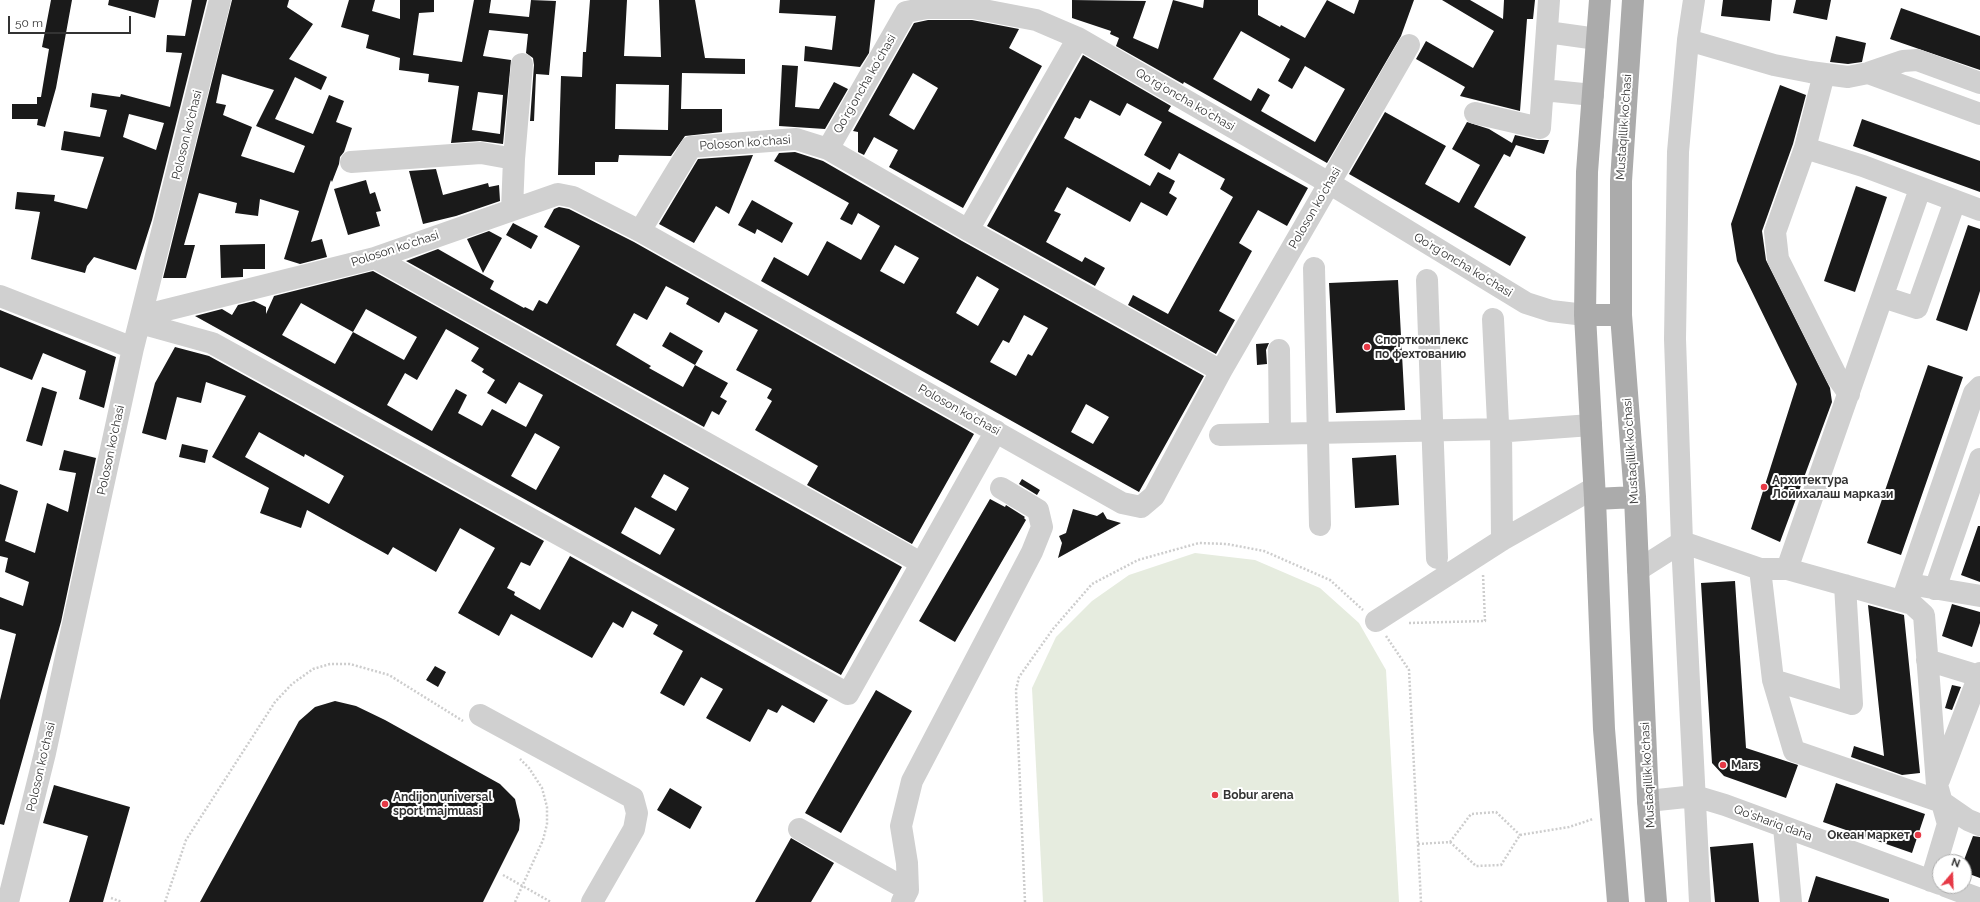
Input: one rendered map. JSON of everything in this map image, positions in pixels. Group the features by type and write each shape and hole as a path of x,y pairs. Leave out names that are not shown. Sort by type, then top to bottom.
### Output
{"main road":[{"path":"1600,0 1587,172 1585,315 1595,493 1604,729 1618,902"},
{"name":"Mustaqillik ko'chasi","path":"1633,0 1620,181 1621,315 1635,497 1648,801 1656,902"},
{"path":"1585,315 1621,315"},
{"path":"1595,493 1635,497"}],"street":[{"name":"Poloson ko'chasi","path":"8,902 45,753 133,348 220,0"},
{"path":"1475,113 1540,128 1549,0"},
{"path":"1694,0 1688,40 1678,152 1675,338 1682,542 1700,902"},
{"name":"Qoʻrgʻoncha koʻchasi","path":"828,148 906,12 927,8 973,8 1036,20 1078,38 1329,183 1526,303 1551,311 1585,315"},
{"path":"1547,32 1597,40"},
{"path":"968,230 1078,38"},
{"path":"1688,40 1774,65 1824,74 1848,77 1868,73 1903,61 1918,60 1980,83"},
{"name":"Poloson koʻchasi","path":"141,320 375,258 558,194 573,196 640,231 1122,503 1141,507 1154,496 1221,371 1409,45"},
{"path":"512,210 514,159 522,64"},
{"path":"1868,73 1980,114"},
{"path":"1824,74 1805,148 1775,232 1778,259 1837,377 1849,394"},
{"path":"1543,90 1593,95"},
{"name":"Poloson koʻchasi","path":"640,231 691,147 796,139 828,148 968,230 1221,371"},
{"path":"1805,148 1863,166 1920,189 1980,210"},
{"path":"352,162 481,153 514,159"},
{"path":"1787,569 1920,189"},
{"path":"1883,297 1917,308 1955,201"},
{"path":"375,258 921,563"},
{"path":"1314,268 1320,525"},
{"path":"1427,280 1437,558"},
{"path":"0,296 133,348"},
{"path":"1493,319 1498,423 1501,429 1502,540"},
{"path":"141,320 212,343 848,694 996,431"},
{"path":"1279,350 1280,433"},
{"path":"1947,854 1948,824 1940,794 1924,615 1912,604 1906,591 1974,393 1980,387"},
{"path":"1220,435 1501,429 1509,431 1591,425"},
{"path":"1936,589 1980,458"},
{"path":"799,829 905,896 907,863 901,826 912,781 1032,552 1042,527 1038,510 1002,488"},
{"path":"1376,621 1502,540 1595,493"},
{"path":"1682,542 1760,569 1787,569 1845,585 1906,591 1922,586 1980,596"},
{"path":"1638,570 1682,542"},
{"path":"1760,569 1773,680 1794,751 1940,794 1968,820 1980,825"},
{"path":"1773,680 1852,704 1845,585"},
{"path":"1927,660 1979,675 1940,794"},
{"path":"473,719 633,798 637,813 634,829 592,902"},
{"name":"Qo'shariq daha","path":"1648,801 1695,796 1725,805 1932,884"},
{"path":"1784,827 1791,902"},
{"name":"Qo'shariq daha","path":"1962,894 1980,899"}],"path":[{"path":"1025,902 1016,690 1019,677 1053,629 1092,584 1138,560 1199,544 1227,544 1264,551 1330,580 1376,621 1408,670 1421,902"},
{"path":"1413,618 1407,623 1486,621 1483,571 1477,576"},
{"path":"165,902 186,840 275,702 292,684 313,669 330,664 350,664 389,675 473,719"},
{"path":"515,902 543,840 547,824 546,807 542,788 529,768 517,757"},
{"path":"1450,842 1471,814 1496,812 1520,836"},
{"path":"1418,844 1450,842 1476,866 1501,865 1520,836 1569,827 1611,813"},
{"path":"504,875 551,902"},
{"path":"111,898 122,902"}],"shaded area":[{"name":"Bobur arena","path":"1195,553 1255,560 1320,588 1359,623 1386,670 1399,902 1043,902 1032,688 1056,637 1092,601 1129,575"}],"building":[{"path":"51,0 72,0 56,88 45,127 37,125 38,119 12,119 12,104 37,104 37,97 41,97 49,49 42,47"},
{"path":"109,0 159,0 155,18 108,5"},
{"path":"192,0 207,0 152,220 136,270 94,257 87,266 85,273 31,259 40,212 15,209 17,192 55,195 54,201 87,209 104,157 61,150 64,131 100,137 107,110 90,107 92,93 120,97 121,94 170,107 182,53 166,52 167,35 185,36","holes":["129,114 164,123 156,150 123,137"]},
{"path":"232,0 289,0 287,7 313,24 289,59 327,77 321,90 295,77 275,119 313,134 329,95 344,101 336,122 352,128 332,182 331,180 311,242 322,239 327,257 300,264 284,259 299,211 260,199 258,216 235,213 237,203 199,193 184,245 195,245 186,278 163,278","holes":["222,74 274,90 256,126 305,146 294,173 241,156 252,127 223,115 226,105 216,103"]},
{"path":"349,0 375,0 372,11 400,19 400,0 434,0 434,12 419,13 413,55 462,62 474,0 491,0 489,13 529,17 531,0 556,1 549,75 536,74 534,121 530,121 534,65 533,58 526,53 528,34 489,30 483,56 511,60 503,144 480,141 451,143 459,86 428,82 429,74 399,70 400,58 366,48 369,35 341,27","holes":["478,92 503,95 500,134 472,130"]},
{"path":"590,0 627,0 624,56 661,57 659,0 695,0 705,58 745,59 745,74 682,73 681,109 722,109 722,132 685,136 671,156 619,155 618,162 595,162 595,175 558,175 561,76 582,77 583,52 586,52","holes":["616,84 669,85 668,130 615,129"]},
{"path":"780,0 875,0 869,53 860,67 804,61 805,46 832,50 836,16 779,13"},
{"path":"1072,0 1146,1 1133,38 1158,49 1173,0 1203,8 1204,0 1258,0 1258,15 1305,38 1327,0 1354,14 1359,0 1414,0 1401,36 1327,163 1184,82 1183,84 1116,46 1119,38 1110,34 1111,31 1072,18","holes":["1241,31 1290,59 1278,81 1292,89 1305,66 1345,89 1315,142 1261,111 1270,95 1258,88 1251,101 1213,79"]},
{"path":"1442,0 1470,0 1503,19 1504,0 1535,0 1533,19 1527,19 1520,111 1460,96 1465,87 1416,59 1426,41 1473,68 1494,31"},
{"path":"1723,0 1772,0 1770,21 1721,16"},
{"path":"1796,0 1831,0 1827,20 1793,13"},
{"path":"1901,8 1980,36 1980,70 1890,39"},
{"path":"928,20 972,20 1019,29 1009,48 1042,66 963,208 889,167 898,150 874,137 864,155 858,152 858,132 853,131 914,23","holes":["913,73 938,88 914,130 889,115"]},
{"path":"1836,36 1866,43 1862,62 1848,64 1830,62"},
{"path":"1083,55 1171,106 1168,111 1308,188 1287,226 1258,210 1239,243 1252,251 1219,311 1235,320 1216,354 1128,305 1133,295 1168,314 1233,197 1220,189 1225,179 1179,153 1170,170 1144,155 1162,122 1127,103 1120,116 1090,100 1080,119 1075,117 1064,138 1150,186 1158,172 1175,181 1169,193 1177,198 1167,216 1141,202 1130,222 1067,187 1054,211 1061,214 1046,242 1082,262 1085,257 1105,268 1095,286 987,226"},
{"path":"782,65 798,66 795,107 819,109 834,82 848,89 825,129 779,126"},
{"path":"1780,85 1806,95 1793,144 1762,231 1766,260 1830,388 1832,402 1780,542 1751,529 1797,384 1737,261 1731,224"},
{"path":"1385,112 1446,146 1425,184 1459,203 1480,165 1452,149 1467,122 1489,129 1512,143 1515,135 1537,140 1549,140 1544,154 1516,145 1510,157 1504,154 1474,207 1526,237 1510,266 1349,174"},
{"path":"1862,119 1980,161 1980,192 1853,146"},
{"path":"795,152 823,161 962,241 1204,376 1139,492 761,281 774,257 808,276 827,241 861,260 880,226 858,213 852,225 840,219 849,203 774,161 779,153","holes":["895,245 919,258 904,284 880,271","977,276 999,289 978,326 956,313","1024,315 1048,328 1032,356 1028,354 1016,376 990,362 1003,340 1009,343","1086,404 1109,417 1093,444 1071,432"]},
{"path":"753,155 729,214 716,206 694,243 659,224 698,159"},
{"path":"436,169 443,195 488,183 489,187 499,185 500,201 456,216 423,224 409,171"},
{"path":"366,180 370,194 375,192 381,211 376,212 380,226 348,235 334,189"},
{"path":"1856,186 1887,197 1855,292 1824,281"},
{"path":"752,200 793,223 782,243 757,229 755,234 738,225"},
{"path":"559,207 569,209 634,242 974,434 912,544 807,485 818,466 755,430 772,401 767,398 772,389 736,370 758,330 725,312 719,323 686,304 689,298 666,286 647,320 634,313 616,345 651,366 649,368 683,387 695,365 728,383 720,397 727,401 719,415 712,411 704,427 406,261 438,249 494,281 490,289 524,308 525,307 533,311 539,300 547,304 580,246 544,227 554,209"},
{"path":"513,223 538,236 531,249 506,235"},
{"path":"1968,225 1980,229 1980,291 1967,331 1936,320"},
{"path":"489,231 502,238 483,273 467,239"},
{"path":"265,244 265,269 243,269 243,277 221,278 220,245"},
{"path":"373,271 902,567 841,675 195,316 222,309 232,315 238,305 254,301 266,307 266,314 274,296","holes":["301,303 353,332 335,364 282,335","366,309 417,337 404,360 353,332","446,329 479,348 471,361 484,369 482,372 495,380 487,393 506,404 519,382 543,395 526,427 492,409 482,426 458,413 467,395 456,389 432,431 387,405 405,373 417,380","535,433 560,447 536,490 511,476","664,474 689,488 676,511 651,497","635,507 675,529 660,555 621,533"]},
{"name":"Спорткомплекс по фехтованию","path":"1398,280 1405,410 1336,413 1329,283"},
{"path":"0,310 116,357 104,408 79,399 86,371 43,353 32,380 0,367"},
{"path":"670,332 703,351 695,365 662,346"},
{"path":"1269,343 1266,350 1267,364 1257,365 1256,344"},
{"path":"175,347 209,356 544,541 530,566 521,562 507,588 515,592 514,595 540,610 570,556 828,700 814,723 782,705 777,713 768,709 750,742 706,718 723,689 701,677 684,706 660,693 683,651 653,634 658,625 632,611 623,628 613,622 592,658 511,614 499,636 458,613 495,548 460,528 436,572 393,547 388,555 307,510 301,528 260,513 269,488 212,457 246,396 206,382 201,403 177,397 166,440 142,433 155,383","holes":["259,432 304,457 305,454 344,476 329,504 245,457"]},
{"path":"1928,365 1963,377 1901,555 1867,543"},
{"path":"42,387 57,392 42,446 26,441"},
{"path":"182,444 208,450 205,463 179,457"},
{"path":"64,450 96,458 61,622 4,825 0,824 0,700 16,634 0,629 0,597 23,606 29,582 5,572 8,558 0,556 0,484 18,491 5,541 35,553 47,503 68,512 76,473 59,470"},
{"path":"1396,455 1399,505 1355,508 1352,458"},
{"path":"1022,479 1040,490 1037,495 1019,484"},
{"path":"990,499 1005,507 1006,505 1025,517 1024,518 1026,520 955,642 919,621"},
{"path":"1073,509 1097,516 1103,512 1107,519 1121,523 1058,558 1062,543 1059,536 1066,533"},
{"path":"1978,526 1980,526 1980,582 1961,575"},
{"path":"1735,581 1746,748 1798,765 1786,798 1724,776 1712,763 1701,583"},
{"path":"1952,604 1980,612 1980,623 1972,647 1942,636"},
{"path":"1868,605 1904,615 1920,773 1902,775 1851,757 1854,746 1884,756"},
{"path":"435,666 446,672 438,687 426,680"},
{"path":"1952,685 1961,687 1952,710 1945,708"},
{"path":"876,690 912,711 841,833 805,813"},
{"name":"Andijon universal sport majmuasi","path":"335,701 356,706 385,720 500,784 515,799 520,820 519,830 483,902 200,902 299,721 315,707"},
{"path":"1836,783 1925,814 1912,853 1823,822"},
{"path":"54,785 130,807 103,902 69,902 88,836 43,823"},
{"path":"670,788 702,807 690,829 657,810"},
{"path":"1973,836 1980,837 1980,878 1972,875 1972,854 1966,854"},
{"path":"791,838 834,863 811,902 755,902"},
{"path":"1753,843 1759,902 1715,902 1710,847"},
{"path":"1816,876 1889,899 1889,902 1808,902"}],"place":[{"name":"Спорткомплекс по фехтованию","path":"1367,347"},
{"name":"Архитектура Лойихалаш маркази","path":"1764,487"},
{"name":"Mars","path":"1723,765"},
{"name":"Bobur arena","path":"1215,795"},
{"name":"Andijon universal sport majmuasi","path":"385,804"},
{"name":"Океан маркет","path":"1918,835"}]}
